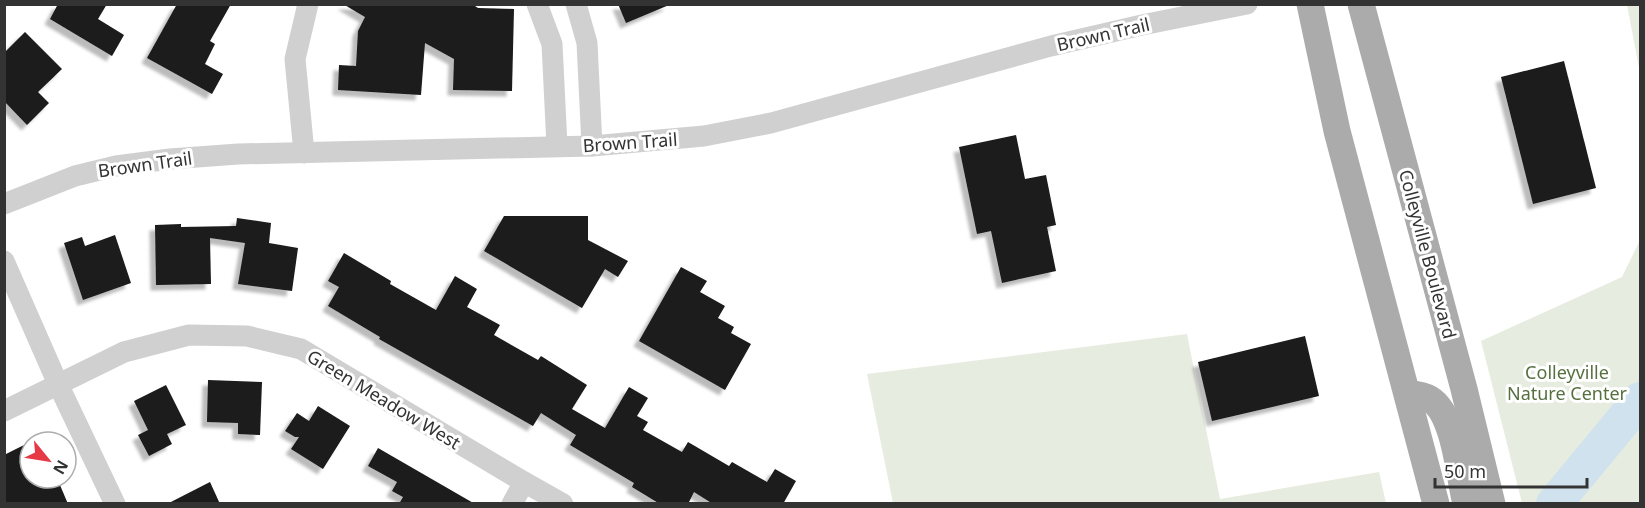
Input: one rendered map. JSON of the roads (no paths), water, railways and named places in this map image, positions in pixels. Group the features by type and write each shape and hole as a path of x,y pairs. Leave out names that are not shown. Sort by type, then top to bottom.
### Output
{"main road":[{"path":"1310,4 1337,131 1437,504"},
{"name":"Colleyville Boulevard","path":"1361,4 1462,430 1492,504"},
{"path":"1407,393 1431,400 1462,430 1466,504"}],"street":[{"path":"304,153 295,58 308,4"},
{"path":"537,4 552,44 557,146"},
{"path":"576,4 587,43 592,146"},
{"name":"Brown Trail","path":"4,204 75,176 116,166 182,158 238,154 592,146 705,136 771,123 1051,46 1248,4"},
{"path":"4,261 58,384 115,504"},
{"name":"Green Meadow West","path":"4,411 124,352 189,335 247,336 301,349 563,504"},
{"path":"512,504 524,482"}],"waterway":[{"path":"1554,504 1640,400"}],"park label":[{"name":"Colleyville Nature Center","path":"1567,382"}]}
